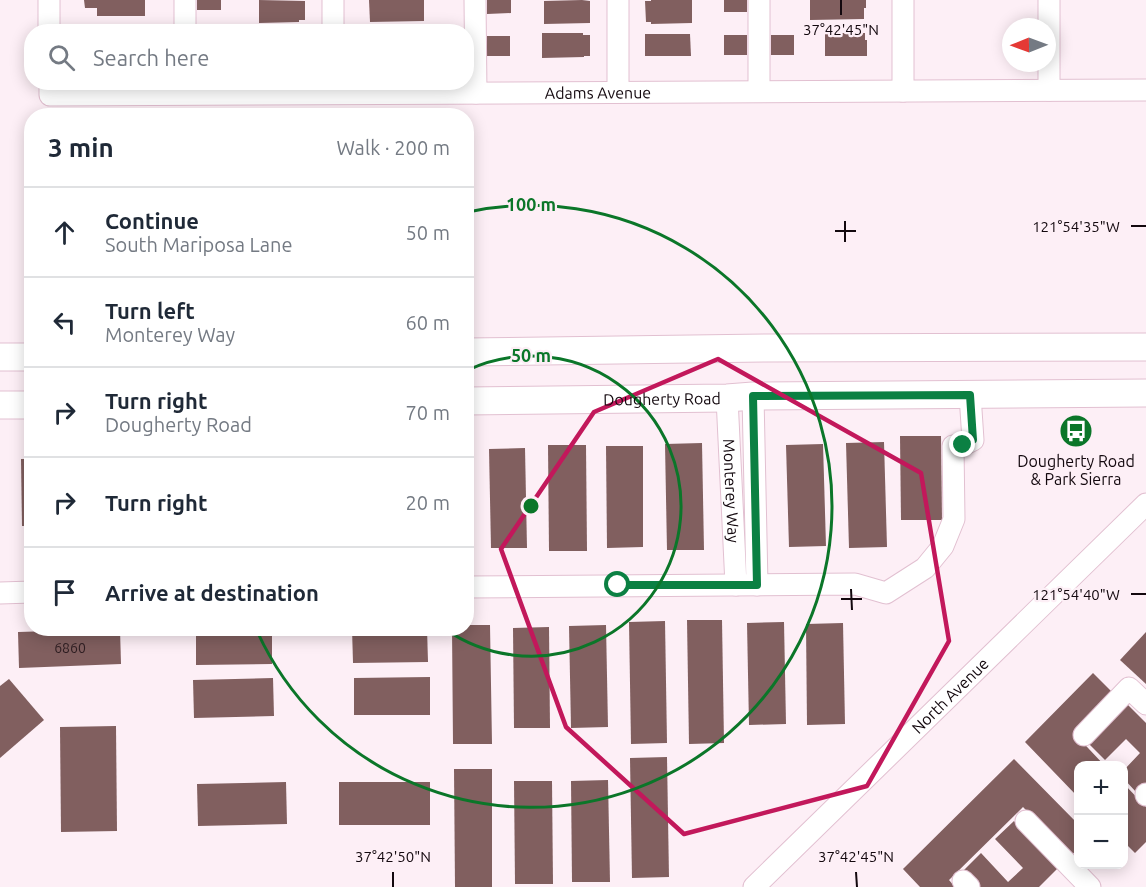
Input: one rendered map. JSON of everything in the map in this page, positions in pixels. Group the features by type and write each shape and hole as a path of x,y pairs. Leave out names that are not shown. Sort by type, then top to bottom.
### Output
{"main road":[{"path":"474,352 1146,347"},
{"path":"0,357 24,357"},
{"name":"Dougherty Road","path":"474,401 1146,393"},
{"path":"0,405 24,405"}],"street":[{"path":"49,0 50,24"},
{"path":"185,0 185,24"},
{"path":"333,0 333,24"},
{"path":"475,0 476,93"},
{"path":"618,0 618,92"},
{"path":"759,0 759,92"},
{"path":"903,0 903,91"},
{"path":"1048,0 1049,90"},
{"name":"Adams Avenue","path":"391,90 476,93 1146,90"},
{"path":"474,587 855,584 886,593 925,568 943,546 954,519 953,446 963,445 973,440 970,395"},
{"name":"Monterey Way","path":"740,397 746,585"},
{"name":"North Avenue","path":"754,887 1146,504"},
{"path":"0,593 24,592"},
{"path":"1084,735 1129,688 1146,704"},
{"path":"1026,821 1077,883"}],"highlighted area":[{"path":"718,359 921,473 949,641 867,786 684,834 566,727 501,549 594,412"}],"building":[{"path":"84,0 145,0 145,16 97,16 97,8 85,8"},
{"path":"197,0 221,0 221,10 197,10"},
{"path":"259,0 305,1 305,20 259,23"},
{"path":"369,0 424,0 424,21 370,22"},
{"path":"487,0 511,0 511,13 487,14"},
{"path":"692,0 692,23 651,24 651,22 646,22 645,1"},
{"path":"724,0 747,0 747,12 724,12"},
{"path":"810,0 866,0 864,19 810,20"},
{"path":"544,1 590,1 590,23 544,24"},
{"path":"542,33 590,35 590,56 542,58"},
{"path":"825,33 865,33 867,56 825,56"},
{"path":"645,34 690,34 691,56 645,56"},
{"path":"724,35 747,35 747,55 724,55"},
{"path":"771,35 794,35 794,55 771,55"},
{"path":"487,36 510,36 510,56 487,56"},
{"path":"900,436 941,436 942,520 901,520"},
{"path":"884,442 887,547 849,548 846,443"},
{"path":"702,443 704,550 667,550 665,444"},
{"path":"823,444 826,546 789,547 786,445"},
{"path":"548,445 586,445 587,551 549,551"},
{"path":"606,446 643,446 643,547 607,548"},
{"path":"525,448 527,548 491,548 489,449"},
{"path":"21,459 24,459 24,526 22,526"},
{"path":"687,620 722,620 724,743 689,744"},
{"path":"665,621 667,743 631,744 629,622"},
{"path":"784,622 786,724 749,725 747,623"},
{"path":"843,623 845,724 807,725 806,624"},
{"path":"474,625 490,625 492,744 453,744 452,636 474,636"},
{"path":"606,625 608,727 571,728 569,626"},
{"path":"549,627 550,728 514,728 513,628"},
{"path":"18,632 24,632 24,636 120,636 121,664 19,668"},
{"path":"1146,632 1146,684 1120,660"},
{"path":"196,636 272,636 272,664 196,665"},
{"path":"352,636 427,636 428,662 353,663"},
{"path":"1093,673 1113,693 1073,732 1100,761 1074,761 1074,793 1025,742"},
{"path":"430,677 430,715 354,715 354,678"},
{"path":"273,678 274,716 194,718 193,680"},
{"path":"9,679 44,720 0,758 0,686"},
{"path":"1126,703 1146,723 1146,783 1136,792 1128,783 1128,766 1140,753 1126,739 1105,760 1087,742"},
{"path":"116,726 117,831 61,832 60,727"},
{"path":"667,757 669,877 632,878 630,758"},
{"path":"1014,759 1074,820 1074,853 1071,856 1023,807 949,880 955,887 920,887 903,869"},
{"path":"454,769 492,769 492,887 455,887"},
{"path":"608,780 610,882 572,882 571,781"},
{"path":"514,781 552,781 553,884 515,884"},
{"path":"286,782 287,824 198,826 197,784"},
{"path":"339,782 430,782 430,825 339,825"},
{"path":"1128,788 1146,807 1146,842 1135,853 1128,846"},
{"path":"1014,821 1058,868 1039,887 979,887 963,871 981,853 1008,882 1023,868 995,839"}],"place":[{"name":"Dougherty Road & Park Sierra","path":"1076,431"}],"route":[{"path":"618,585 757,585 753,396 970,395 973,440 963,445"}]}
